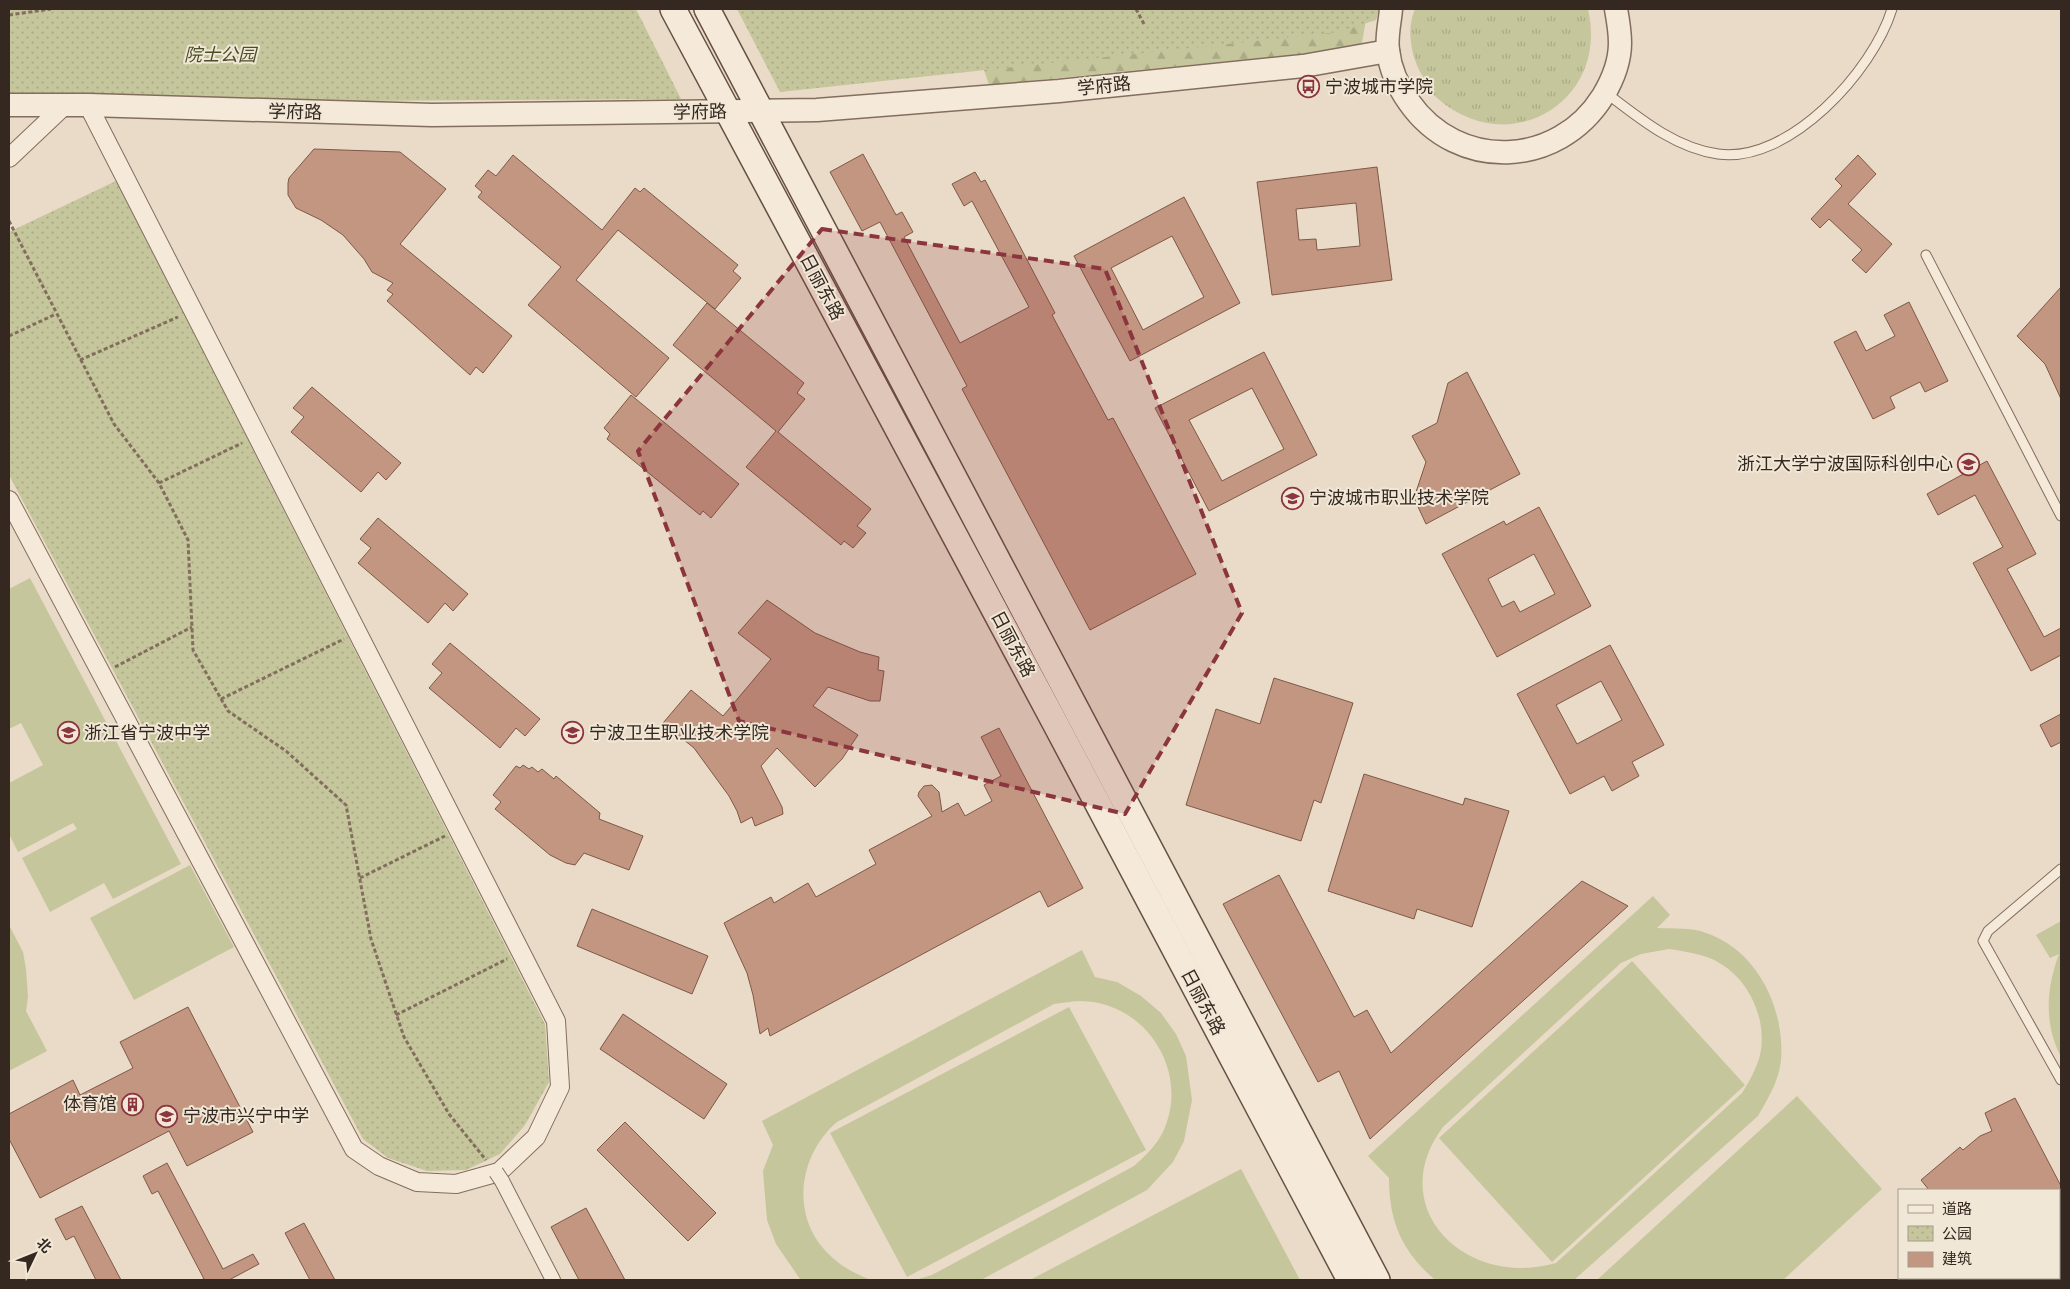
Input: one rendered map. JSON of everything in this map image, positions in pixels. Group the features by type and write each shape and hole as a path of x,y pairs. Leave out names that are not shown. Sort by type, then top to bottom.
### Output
{"main road":[{"name":"日丽东路","path":"673,9 1054,720 1350,1280"},
{"name":"日丽东路","path":"707,9 1377,1280"}],"street":[{"path":"1391,9 1388,51 1399,87 1421,119 1452,141 1489,153 1527,151 1563,138 1592,113 1612,81 1620,43 1616,9"},
{"name":"学府路","path":"9,105 88,105 432,115 817,110 1059,91 1303,66 1388,51"},
{"path":"9,158 65,105"},
{"path":"9,500 354,1148 379,1166 417,1182 456,1184 499,1172 536,1137 560,1087 556,1022 88,105"},
{"path":"499,1176 553,1280"}],"lane":[{"path":"1605,92 1642,120 1685,145 1719,154 1746,153 1787,137 1822,111 1846,88 1868,58 1889,20 1892,9"},
{"path":"1926,255 2061,516"},
{"path":"2061,869 1988,931 1983,941 2061,1080"}],"path":[{"path":"9,15 30,10 51,9"},
{"path":"1136,9 1144,24"},
{"path":"9,221 114,424 159,483 188,540 193,650 221,699 228,711 286,752 346,805 371,939 404,1037 448,1114 499,1176"},
{"path":"80,360 193,310"},
{"path":"9,336 56,314"},
{"path":"159,483 257,436"},
{"path":"101,674 192,626"},
{"path":"221,699 357,632"},
{"path":"360,878 458,830"},
{"path":"396,1015 520,952"}],"highlighted area":[{"path":"822,229 1105,269 1242,613 1125,814 739,721 638,451"}],"green space":[{"name":"院士公园","path":"9,9 636,9 681,99 9,103"},
{"path":"737,9 1379,9 1376,20 1339,32 780,92"},
{"path":"964,9 1368,9 1361,48 989,85"},
{"path":"1415,9 1588,9 1591,42 1584,72 1568,95 1547,113 1521,123 1493,124 1464,116 1434,95 1418,68 1410,34"},
{"path":"116,181 545,1024 549,1082 525,1125 500,1154 466,1170 427,1171 388,1158 363,1139 9,475 9,232"},
{"path":"30,578 181,864 113,899 104,883 50,912 22,858 77,829 73,823 18,852 9,834 9,783 43,765 21,723 9,729 9,589"},
{"path":"190,865 234,947 134,1000 90,918"},
{"path":"1653,896 1670,915 1657,928 1694,930 1724,941 1740,953 1753,967 1764,983 1772,1001 1781,1040 1781,1060 1775,1082 1758,1116 1574,1280 1435,1280 1406,1247 1395,1222 1389,1178 1368,1156","holes":["1669,949 1703,956 1721,964 1732,972 1749,993 1755,1005 1762,1032 1759,1059 1742,1093 1556,1263 1523,1268 1492,1264 1464,1252 1443,1235 1428,1212 1423,1186 1427,1157 1443,1127 1621,963 1641,954"]},
{"path":"2061,921 2061,1057 2049,1019 2051,980 2059,954 2050,958 2036,935"},
{"path":"9,925 23,952 28,997 26,1011 47,1051 9,1071"},
{"path":"1082,950 1095,977 1117,982 1141,996 1161,1013 1176,1034 1186,1056 1192,1100 1184,1141 1173,1162 1147,1190 981,1280 915,1280 932,1275 1134,1166 1154,1146 1163,1132 1170,1109 1171,1086 1166,1064 1157,1044 1143,1027 1125,1013 1104,1004 1081,1001 1054,1004 837,1122 825,1134 809,1163 805,1179 803,1195 805,1212 810,1228 819,1243 836,1261 849,1270 871,1280 800,1279 776,1244 767,1220 763,1171 773,1145 762,1121"},
{"path":"1632,961 1745,1085 1552,1262 1439,1138"},
{"path":"1069,1007 1146,1150 907,1277 830,1133"},
{"path":"1797,1096 1882,1189 1783,1280 1597,1280"},
{"path":"1241,1169 1300,1280 1030,1280"}],"building":[{"path":"314,149 400,152 446,189 400,244 512,336 483,373 476,367 470,375 387,301 393,294 387,290 393,283 372,272 364,259 343,235 321,220 296,208 288,195 289,178"},
{"path":"863,154 896,215 902,212 913,232 904,237 960,343 1029,307 972,201 964,206 952,184 975,172 981,182 985,180 1055,313 1052,315 1108,420 1113,418 1196,574 1090,630 962,389 967,386 880,222 862,231 830,172"},
{"path":"513,155 602,230 635,188 640,192 644,188 738,265 733,271 741,278 715,309 618,230 576,280 669,358 636,397 528,305 561,267 478,197 482,192 475,186 488,170 496,176"},
{"path":"1858,155 1876,174 1848,204 1892,244 1866,273 1852,260 1862,250 1829,219 1820,228 1811,219 1842,186 1835,179"},
{"path":"1377,167 1392,280 1272,295 1257,182","holes":["1356,203 1360,246 1317,250 1316,239 1299,240 1296,209"]},
{"path":"1184,197 1240,303 1130,361 1074,256","holes":["1172,236 1204,297 1143,330 1111,268"]},
{"path":"2061,287 2061,399 2045,364 2017,336"},
{"path":"1909,302 1948,381 1925,392 1920,382 1890,397 1895,408 1873,419 1834,342 1856,331 1866,351 1895,336 1884,315"},
{"path":"707,303 804,383 797,393 805,399 778,432 871,509 857,526 866,533 853,548 844,541 841,545 746,467 776,431 673,345"},
{"path":"1264,352 1317,455 1209,511 1155,408","holes":["1252,388 1284,449 1222,481 1189,420"]},
{"path":"1467,372 1520,474 1426,524 1414,498 1426,462 1412,436 1437,423 1448,383"},
{"path":"312,387 401,463 386,480 378,472 361,492 291,432 304,417 293,408"},
{"path":"631,395 739,484 711,518 703,511 700,515 607,439 610,434 604,428"},
{"path":"1987,461 2036,554 2007,569 2044,637 2061,628 2061,655 2031,671 1973,563 2003,547 1975,495 1938,515 1927,494"},
{"path":"1539,507 1591,606 1497,657 1442,554 1504,521 1506,525","holes":["1534,554 1555,594 1520,612 1514,601 1502,607 1488,579"]},
{"path":"378,518 468,594 453,611 445,603 428,623 358,563 371,548 360,539"},
{"path":"767,600 815,633 860,652 879,657 878,670 884,671 880,701 870,701 828,687 813,706 858,735 842,759 815,787 777,748 761,766 782,807 783,814 755,826 752,817 741,823 729,796 694,748 663,723 691,690 723,716 771,659 738,633"},
{"path":"450,643 540,719 525,736 516,728 500,748 429,688 442,673 432,664"},
{"path":"1610,645 1664,745 1632,762 1639,776 1612,791 1604,776 1570,794 1517,694","holes":["1601,681 1622,720 1577,744 1556,705"]},
{"path":"1274,678 1353,703 1321,803 1314,800 1301,841 1186,805 1216,709 1260,724"},
{"path":"2061,714 2061,742 2051,747 2040,725"},
{"path":"999,728 1083,888 1048,907 1040,891 770,1036 768,1028 760,1034 747,973 724,923 771,897 774,903 808,883 816,897 876,864 869,850 932,816 918,796 924,786 932,785 939,792 942,812 958,803 965,816 992,801 984,785 1001,776 981,737"},
{"path":"523,765 529,769 532,767 538,772 542,769 554,779 556,776 600,813 599,819 643,836 629,870 584,853 575,865 566,863 550,855 495,809 501,802 493,795 516,766 520,768"},
{"path":"1364,774 1463,805 1465,798 1509,811 1472,927 1417,909 1414,919 1328,891"},
{"path":"1279,875 1354,1017 1367,1010 1391,1053 1582,881 1628,906 1370,1139 1339,1071 1318,1082 1223,904"},
{"path":"592,909 708,956 692,994 577,946"},
{"name":"体育馆","path":"188,1007 253,1132 187,1166 169,1131 40,1198 9,1139 9,1114 73,1080 80,1095 133,1068 120,1042"},
{"path":"623,1014 727,1084 704,1119 600,1049"},
{"path":"2015,1098 2061,1186 2061,1190 1928,1189 1921,1180 1960,1147 1963,1150 1980,1136 1992,1131 1985,1113"},
{"path":"625,1122 716,1213 688,1241 597,1150"},
{"path":"167,1163 223,1269 253,1254 259,1264 229,1280 200,1280 204,1279 158,1191 152,1194 143,1176"},
{"path":"82,1206 121,1280 96,1280 74,1236 66,1240 55,1219"},
{"path":"586,1208 625,1280 579,1280 551,1227"},
{"path":"304,1223 335,1280 310,1280 285,1233"}],"place":[{"name":"宁波城市学院","path":"1309,87"},
{"name":"浙江大学宁波国际科创中心","path":"1969,464"},
{"name":"宁波城市职业技术学院","path":"1293,498"},
{"name":"浙江省宁波中学","path":"68,733"},
{"name":"宁波卫生职业技术学院","path":"573,733"},
{"name":"体育馆","path":"133,1104"},
{"name":"宁波市兴宁中学","path":"167,1116"}]}
